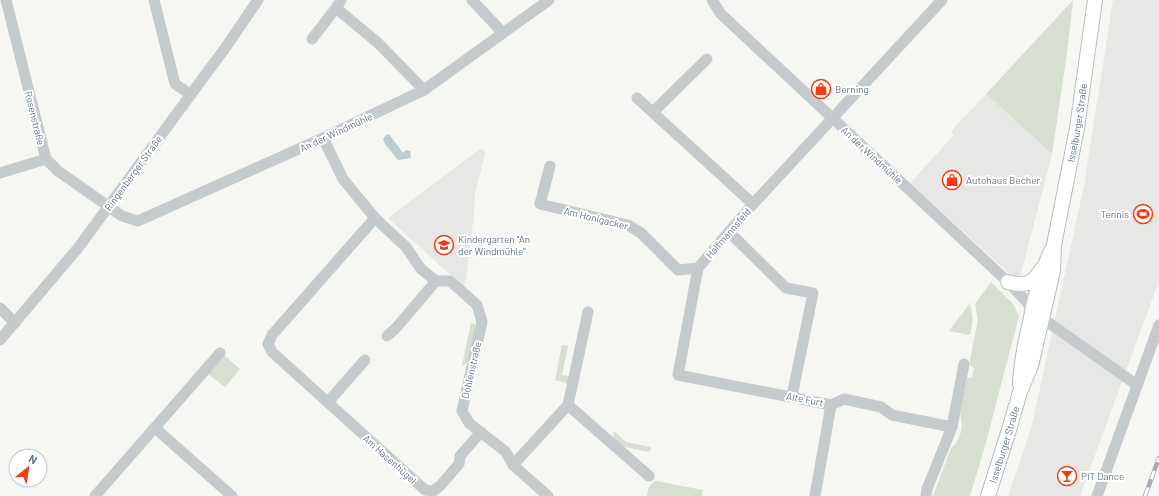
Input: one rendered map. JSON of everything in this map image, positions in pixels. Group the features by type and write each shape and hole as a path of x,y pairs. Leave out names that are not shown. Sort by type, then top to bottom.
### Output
{"main road":[{"name":"Isselburger Straße","path":"1037,314 1053,271 1054,245 1077,128 1095,0"},
{"name":"Isselburger Straße","path":"988,496 1020,392 1031,366 1043,268 1054,245"},
{"path":"1008,282 1021,285 1030,282 1034,280 1043,268"}],"street":[{"name":"Rosenstraße","path":"6,0 46,159 58,171 108,206"},
{"path":"154,0 176,84 190,94"},
{"name":"Ringenberger Straße","path":"0,340 78,248 228,44 258,0"},
{"path":"472,0 502,33"},
{"name":"An der Windmühle","path":"108,206 122,216 138,221 322,138 424,90 549,0"},
{"name":"An der Windmühle","path":"712,0 721,14 1008,282 1037,314 1137,385"},
{"name":"Halfmannsfeld","path":"678,375 698,268 753,204 942,0"},
{"path":"312,39 338,4 424,90"},
{"path":"653,112 707,59"},
{"path":"637,98 753,204"},
{"name":"Dohlenstraße","path":"322,138 343,179 376,218 406,247 422,269 436,281 450,281 477,305 482,322 462,411 469,423 506,452 513,465 548,496"},
{"path":"0,173 46,159"},
{"name":"Am Honigacker","path":"550,166 540,204 628,225 641,233 678,270 698,268"},
{"name":"Am Hasenhügel","path":"376,218 272,335 268,344 272,352 425,490 433,491 440,486 459,464 460,456 481,432"},
{"path":"729,232 786,288 813,293 792,396"},
{"path":"387,336 396,328 436,281"},
{"path":"0,308 15,323"},
{"path":"513,465 568,405 588,312"},
{"path":"1097,496 1159,325"},
{"path":"95,496 220,353"},
{"path":"328,402 365,360"},
{"path":"926,496 927,489 952,427 964,364"},
{"name":"Alte Furt","path":"678,375 792,396 831,405 844,399 881,407 892,415 952,427"},
{"path":"568,405 649,476"},
{"path":"815,496 831,405"},
{"path":"156,428 232,496"}],"shaded area":[{"path":"1073,0 1067,53 1052,154 986,94"},
{"path":"1113,0 1159,0 1159,281 1080,496 1008,496 1031,429 1084,186"},
{"path":"986,94 1052,154 1020,278 1013,277 910,183 954,135 951,131"},
{"path":"389,134 403,153 406,150 410,151 411,158 398,160 385,144 383,139"},
{"name":"Kindergarten \"An der Windmühle\"","path":"480,149 484,150 485,154 475,194 474,215 465,287 388,218"},
{"path":"991,282 1014,305 1019,316 985,446 970,496 933,496 951,448 956,443 961,432 962,425 960,411 967,378 972,377 974,368 969,365 978,319 975,304"},
{"path":"970,303 973,319 970,335 949,331"},
{"path":"471,323 476,325 470,361 462,366"},
{"path":"562,345 568,346 562,375 569,376 568,384 555,380"},
{"path":"225,356 240,369 225,387 208,374"},
{"path":"614,431 626,442 651,447 650,451 647,452 622,446 613,437"},
{"path":"656,481 703,490 702,496 647,496 649,487"}],"railway":[{"path":"1145,496 1159,458"}],"place":[{"name":"Berning","path":"821,89"},
{"name":"Autohaus Becher","path":"952,180"},
{"name":"Tennis","path":"1143,214"},
{"name":"Kindergarten \"An der Windmühle\"","path":"444,245"},
{"name":"PIT Dance","path":"1067,476"}]}
